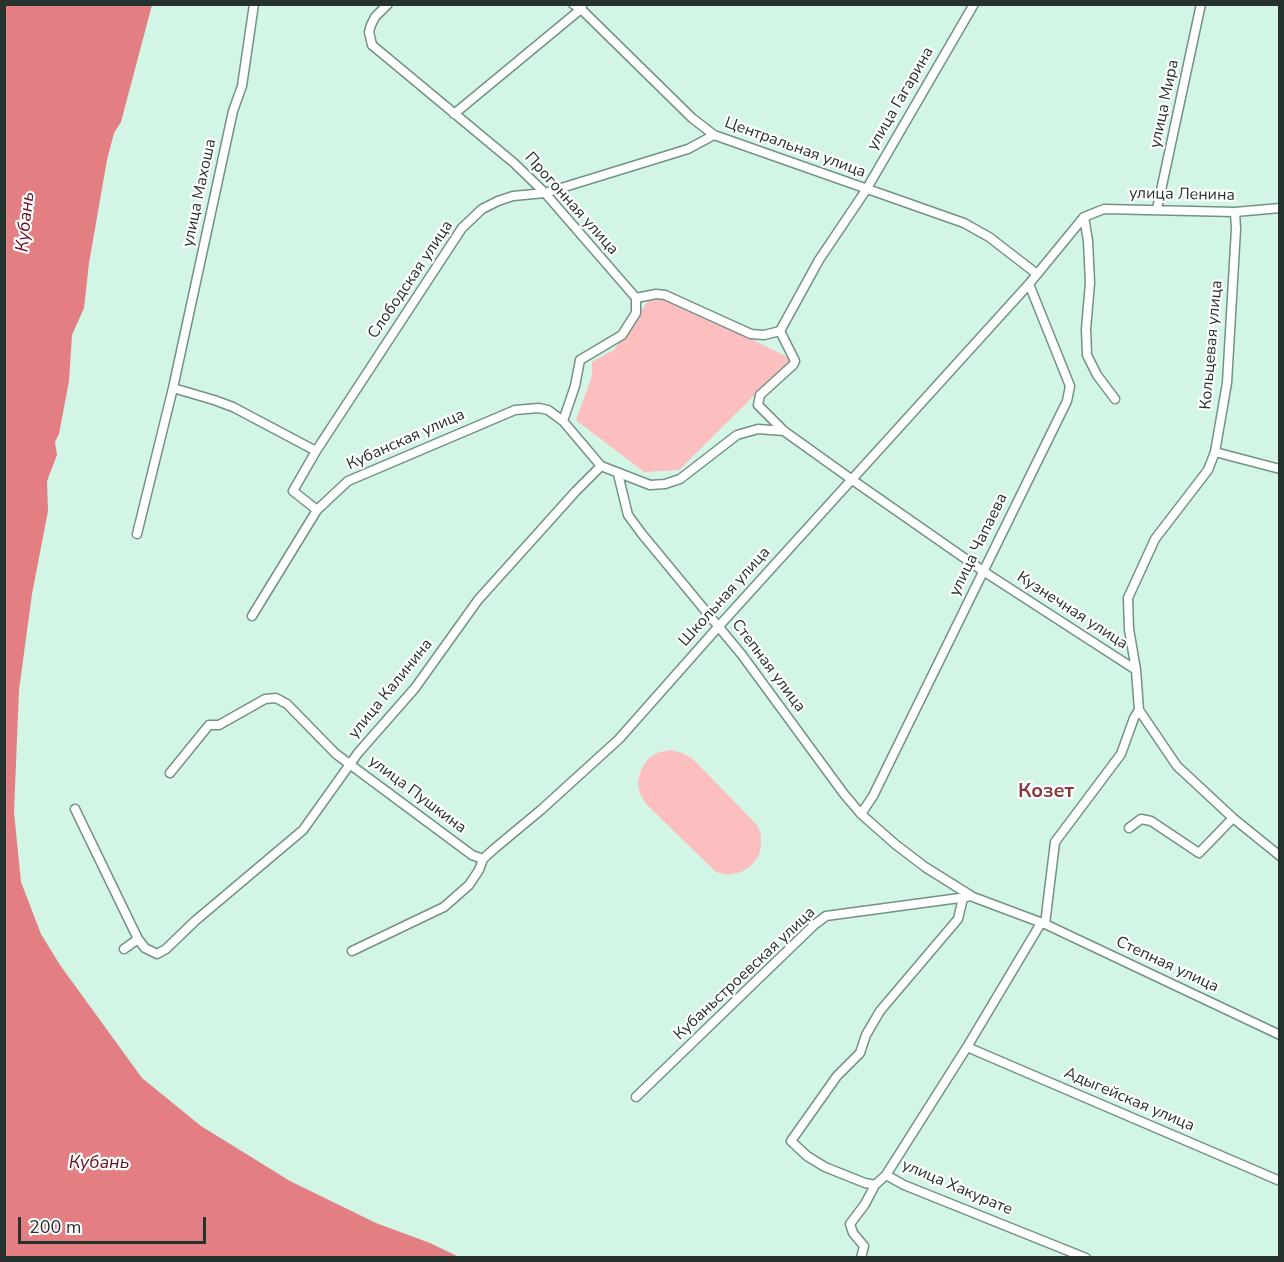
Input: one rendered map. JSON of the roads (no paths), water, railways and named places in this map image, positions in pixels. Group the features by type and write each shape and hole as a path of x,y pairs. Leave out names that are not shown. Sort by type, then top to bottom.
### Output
{"street":[{"name":"улица Махоша","path":"137,534 173,388 233,111 242,86 254,4"},
{"name":"Прогонная улица","path":"388,4 375,17 371,25 369,32 372,45 514,163 545,193 636,298"},
{"name":"улица Гагарина","path":"780,332 819,260 866,190 974,4"},
{"name":"улица Мира","path":"1157,209 1201,4"},
{"path":"454,114 579,6"},
{"name":"Центральная улица","path":"579,6 692,118 714,135 964,223 989,237 1037,274"},
{"name":"Слободская улица","path":"317,510 293,491 316,451 462,228 482,209 513,196 545,193 688,149 714,135"},
{"name":"улица Ленина","path":"1084,217 1104,209 1235,212 1280,207"},
{"name":"Кольцевая улица","path":"1136,670 1129,629 1128,598 1155,539 1208,470 1215,452 1227,383 1235,212"},
{"path":"1084,217 1088,241 1090,283 1086,355 1097,375 1115,399"},
{"name":"Школьная улица","path":"352,951 444,907 468,885 479,870 483,859 619,739 1029,284 1084,217"},
{"name":"улица Чапаева","path":"861,814 873,796 1067,401 1070,386 1029,284"},
{"path":"780,332 764,335 751,334 665,295 656,294 636,298 636,313 622,335 580,360 575,386 563,421 602,466 650,485 665,484 680,479 736,435 758,429 784,431"},
{"name":"Кузнечная улица","path":"780,332 795,361 760,395 758,405 784,431 851,479 983,571 1136,670 1139,710 1177,766 1233,818 1280,856"},
{"path":"173,388 214,399 233,407 316,451"},
{"name":"Кубанская улица","path":"252,616 317,510 348,481 515,410 539,408 548,410 563,421"},
{"path":"1215,452 1280,470"},
{"name":"улица Калинина","path":"138,939 145,948 157,954 166,949 195,921 303,830 351,764 415,688 478,600 576,491 602,466"},
{"name":"Степная улица","path":"618,474 628,515 642,534 719,626 861,814 895,844 925,867 974,897 1043,924 1280,1035"},
{"name":"улица Пушкина","path":"170,773 209,725 219,725 265,699 276,698 287,704 336,754 472,855 483,859"},
{"path":"886,1174 1043,924 1055,842 1121,754 1139,710"},
{"path":"75,808 138,939 124,949"},
{"path":"1129,828 1141,819 1151,821 1199,853 1233,818"},
{"name":"Кубаньстроевская улица","path":"636,1097 826,916 974,897"},
{"path":"875,1185 825,1167 807,1156 791,1141 837,1076 860,1053 866,1035 880,1011 958,919 963,898"},
{"name":"Адыгейская улица","path":"967,1047 1280,1181"},
{"name":"улица Хакурате","path":"861,1257 864,1246 853,1233 850,1224 875,1185 886,1174 904,1185 1086,1257"}],"water":[{"name":"Кубань","path":"5,4 152,5 121,122 114,133 107,160 89,263 84,308 72,335 69,381 59,434 55,442 57,455 47,481 48,511 32,594 19,690 14,812 21,882 41,934 60,965 142,1078 201,1126 290,1181 376,1223 430,1243 459,1257 5,1257"}],"district":[{"name":"Козет","path":"1046,792"}]}
